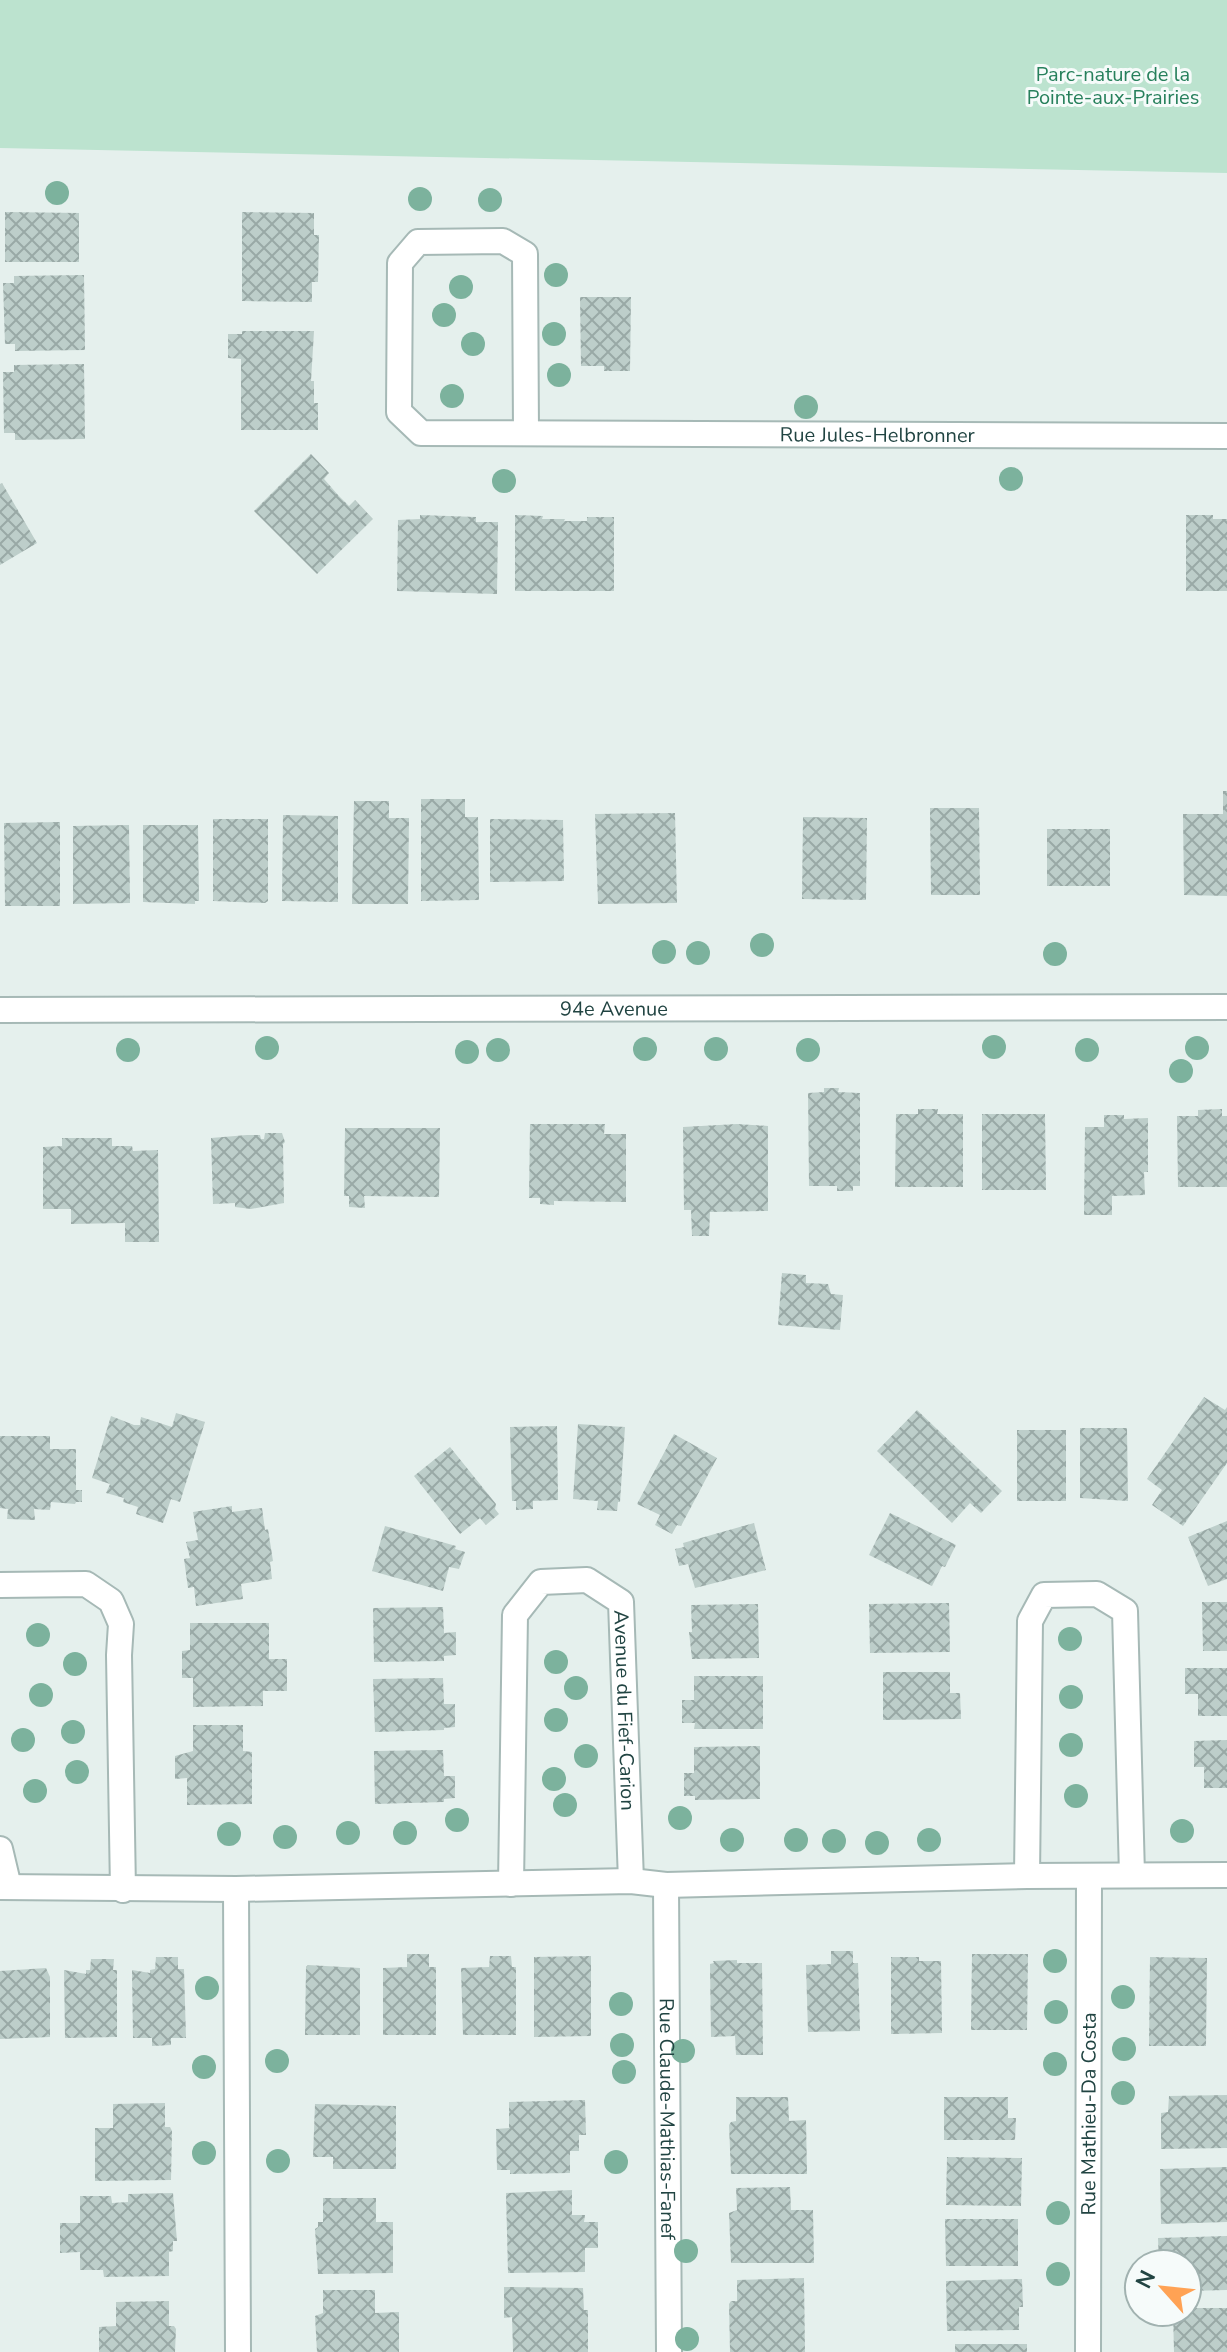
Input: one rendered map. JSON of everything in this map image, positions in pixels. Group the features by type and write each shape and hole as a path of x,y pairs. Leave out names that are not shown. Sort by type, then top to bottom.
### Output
{"street":[{"name":"Rue Jules-Helbronner","path":"526,432 525,254 503,241 418,242 400,263 399,412 421,433 1227,436"},
{"name":"94e Avenue","path":"0,1010 1227,1007"},
{"name":"Avenue du Fief-Carion","path":"511,1884 515,1615 541,1582 587,1580 621,1602 631,1881"},
{"path":"0,1585 86,1584 111,1601 121,1624 123,1890"},
{"path":"1027,1876 1030,1621 1044,1595 1097,1594 1125,1611 1132,1875"},
{"path":"0,1849 4,1887 123,1890 1227,1875"},
{"name":"Rue Mathieu-Da Costa","path":"1088,2352 1089,1877"},
{"name":"Rue Claude-Mathias-Fanef","path":"666,1885 669,2352"},
{"path":"236,1889 238,2352"}],"green space":[{"name":"Parc-nature de la Pointe-aux-Prairies","path":"0,0 1227,0 1227,173 0,148"}],"building":[{"path":"5,212 79,213 79,262 5,262"},
{"path":"242,212 314,213 314,235 319,235 318,282 312,282 312,302 242,301"},
{"path":"84,275 85,350 15,351 15,344 5,344 3,283 14,283 14,276"},
{"path":"580,297 631,297 630,371 604,371 604,366 581,366"},
{"path":"242,331 314,331 311,381 314,381 314,403 318,403 318,430 241,430 241,359 228,358 228,334 242,334"},
{"path":"84,364 85,439 15,440 15,433 4,433 3,372 14,372 14,365"},
{"path":"311,454 329,473 324,479 338,495 349,506 355,500 373,519 317,574 254,511"},
{"path":"0,484 37,543 0,565"},
{"path":"420,515 476,517 476,522 498,522 497,594 397,591 398,520 420,519"},
{"path":"515,515 543,516 542,519 564,521 614,517 614,591 515,591"},
{"path":"1186,515 1213,515 1213,519 1227,519 1227,591 1186,591"},
{"path":"1223,791 1227,791 1227,896 1184,895 1183,814 1223,814"},
{"path":"421,799 465,799 465,817 478,817 479,900 421,901"},
{"path":"354,801 389,801 389,818 409,818 408,904 352,904"},
{"path":"930,808 979,808 980,895 931,895"},
{"path":"675,813 677,903 598,904 595,814"},
{"path":"283,815 338,816 338,902 282,901"},
{"path":"803,817 867,818 866,900 802,899"},
{"path":"213,819 268,819 268,901 265,903 213,901"},
{"path":"490,819 563,820 564,881 490,882"},
{"path":"60,822 60,906 5,906 4,823"},
{"path":"129,825 130,903 73,904 73,826"},
{"path":"143,825 198,825 199,901 195,904 143,902"},
{"path":"1047,829 1110,829 1110,886 1047,886"},
{"path":"824,1088 860,1093 860,1186 853,1186 853,1191 837,1191 837,1186 809,1186 808,1093 824,1092"},
{"path":"918,1109 938,1109 937,1114 963,1114 963,1187 895,1187 896,1114 918,1114"},
{"path":"1222,1109 1222,1116 1227,1116 1227,1187 1178,1187 1177,1116 1198,1116 1198,1110"},
{"path":"982,1114 1045,1114 1046,1190 982,1190"},
{"path":"1104,1115 1124,1115 1124,1119 1148,1118 1145,1195 1112,1196 1112,1215 1084,1215 1085,1127 1104,1127"},
{"path":"530,1124 605,1124 604,1134 626,1134 626,1202 554,1201 554,1205 540,1204 540,1198 529,1198"},
{"path":"768,1126 768,1211 710,1212 709,1236 692,1236 691,1210 684,1210 683,1127"},
{"path":"345,1128 440,1128 439,1197 364,1196 365,1208 349,1207 349,1196 344,1196"},
{"path":"265,1133 282,1133 285,1142 284,1203 251,1209 235,1207 235,1203 213,1204 211,1138 260,1135 264,1139"},
{"path":"62,1138 112,1138 112,1146 132,1146 133,1151 158,1150 159,1242 125,1242 125,1223 71,1224 71,1209 43,1209 43,1147 62,1146"},
{"path":"782,1273 806,1275 806,1283 828,1284 831,1294 843,1295 840,1330 778,1325"},
{"path":"1204,1397 1225,1410 1227,1407 1227,1463 1183,1526 1152,1505 1162,1490 1147,1479"},
{"path":"917,1410 1002,1491 981,1513 970,1503 952,1523 877,1451"},
{"path":"176,1413 205,1422 180,1502 171,1499 163,1523 136,1514 138,1507 123,1502 124,1498 106,1493 110,1484 92,1478 111,1416 134,1425 140,1425 141,1417 172,1427"},
{"path":"578,1424 625,1427 617,1511 597,1510 598,1501 573,1499"},
{"path":"557,1426 558,1500 533,1501 533,1509 516,1510 516,1501 512,1501 510,1427"},
{"path":"1080,1428 1127,1428 1128,1501 1080,1498"},
{"path":"1017,1430 1066,1430 1066,1501 1017,1501"},
{"path":"674,1434 717,1458 681,1526 677,1525 672,1534 655,1525 660,1515 637,1504"},
{"path":"0,1436 50,1436 50,1449 76,1449 76,1490 82,1490 82,1502 51,1502 50,1510 34,1509 35,1520 7,1519 8,1509 0,1508"},
{"path":"450,1447 496,1504 499,1514 486,1525 480,1518 460,1534 414,1476"},
{"path":"232,1506 232,1512 262,1508 273,1561 270,1562 272,1579 241,1584 243,1599 196,1606 194,1587 188,1588 184,1559 190,1558 186,1542 198,1540 193,1512"},
{"path":"890,1513 956,1545 932,1586 869,1555"},
{"path":"1227,1521 1227,1579 1208,1586 1188,1537"},
{"path":"754,1523 766,1570 695,1588 688,1564 679,1566 675,1549 684,1547 683,1543"},
{"path":"385,1526 456,1546 455,1549 465,1552 459,1569 449,1567 443,1591 372,1571"},
{"path":"1202,1602 1227,1602 1227,1651 1203,1651"},
{"path":"949,1603 950,1652 870,1653 869,1604"},
{"path":"758,1604 759,1658 692,1659 689,1632 692,1632 691,1605"},
{"path":"443,1607 444,1633 456,1632 456,1655 444,1656 444,1661 374,1662 373,1608"},
{"path":"190,1623 269,1623 269,1659 287,1659 287,1691 263,1691 263,1706 193,1707 193,1678 182,1678 182,1651 190,1650"},
{"path":"1185,1668 1227,1668 1227,1716 1198,1716 1198,1694 1185,1694"},
{"path":"883,1672 950,1672 950,1693 960,1693 961,1719 883,1720"},
{"path":"694,1676 763,1676 763,1729 694,1729 695,1723 682,1723 682,1700 694,1700"},
{"path":"443,1678 444,1704 455,1704 455,1727 375,1732 373,1679"},
{"path":"193,1725 243,1725 243,1751 252,1752 252,1804 187,1805 187,1778 175,1779 175,1756 193,1751"},
{"path":"1227,1740 1227,1788 1204,1788 1204,1767 1194,1767 1194,1741"},
{"path":"760,1746 760,1799 695,1800 695,1796 684,1796 684,1773 694,1773 694,1747"},
{"path":"443,1750 444,1776 455,1776 455,1798 444,1799 444,1802 375,1804 374,1751"},
{"path":"831,1951 853,1951 853,1963 858,1963 860,2031 808,2032 806,1965 831,1964"},
{"path":"407,1954 429,1954 429,1967 436,1967 436,2035 383,2035 383,1968 407,1967"},
{"path":"972,1954 1028,1954 1027,2030 971,2030"},
{"path":"490,1956 511,1956 512,1967 516,1967 516,2035 463,2035 461,1968 489,1967"},
{"path":"591,1956 591,2036 534,2037 534,1957"},
{"path":"156,1957 178,1957 178,1969 184,1969 186,2038 171,2038 171,2045 152,2046 152,2038 133,2038 132,1970 150,1973 155,1969"},
{"path":"891,1957 941,1961 942,2033 891,2034"},
{"path":"1150,1957 1207,1958 1206,2046 1149,2046"},
{"path":"91,1959 114,1959 113,1970 117,1970 117,2037 65,2038 64,1970 86,1974 86,1970 90,1970"},
{"path":"737,1960 737,1963 762,1963 763,2055 736,2055 735,2036 711,2037 710,1964 713,1961"},
{"path":"308,1965 360,1968 360,2035 305,2035"},
{"path":"46,1968 50,1977 50,2037 0,2039 0,1971"},
{"path":"1227,2095 1227,2148 1161,2149 1161,2113 1168,2112 1169,2096"},
{"path":"736,2097 788,2097 789,2121 806,2120 807,2174 731,2174 729,2125 736,2121"},
{"path":"944,2097 1008,2097 1008,2118 1016,2118 1015,2140 944,2140"},
{"path":"585,2100 586,2135 579,2135 579,2151 570,2151 570,2173 510,2174 510,2170 497,2170 496,2129 509,2128 509,2102"},
{"path":"165,2103 165,2127 170,2127 172,2131 171,2180 95,2181 95,2128 113,2128 113,2104"},
{"path":"315,2104 396,2106 396,2169 333,2169 333,2157 313,2157"},
{"path":"947,2157 1022,2158 1021,2206 946,2205"},
{"path":"1227,2167 1227,2222 1161,2224 1160,2169"},
{"path":"790,2187 791,2210 813,2210 814,2263 731,2263 729,2213 737,2210 736,2188"},
{"path":"572,2190 572,2215 585,2215 584,2222 598,2222 598,2248 585,2248 585,2272 508,2273 506,2193"},
{"path":"173,2193 177,2241 173,2241 173,2251 169,2252 169,2276 104,2277 103,2270 80,2270 80,2252 60,2253 60,2223 80,2223 80,2196 111,2196 112,2203 128,2202 128,2194"},
{"path":"323,2198 376,2198 376,2222 393,2222 393,2273 318,2274 315,2229 318,2222 323,2222"},
{"path":"945,2219 1018,2219 1018,2266 946,2266"},
{"path":"1227,2236 1227,2290 1203,2291 1203,2248 1158,2248 1158,2238"},
{"path":"804,2278 805,2352 730,2352 729,2304 737,2301 737,2280"},
{"path":"1022,2279 1023,2307 1019,2307 1019,2330 947,2331 946,2281"},
{"path":"504,2287 583,2288 584,2310 588,2310 588,2352 513,2352 512,2317 504,2318"},
{"path":"323,2290 375,2290 375,2313 399,2312 399,2352 317,2352 315,2316 323,2313"},
{"path":"169,2301 169,2326 176,2329 175,2352 99,2352 99,2327 116,2326 116,2302"},
{"path":"1203,2308 1227,2308 1227,2352 1174,2352 1173,2328 1203,2328"},
{"path":"955,2344 1027,2344 1027,2352 955,2352"}]}
